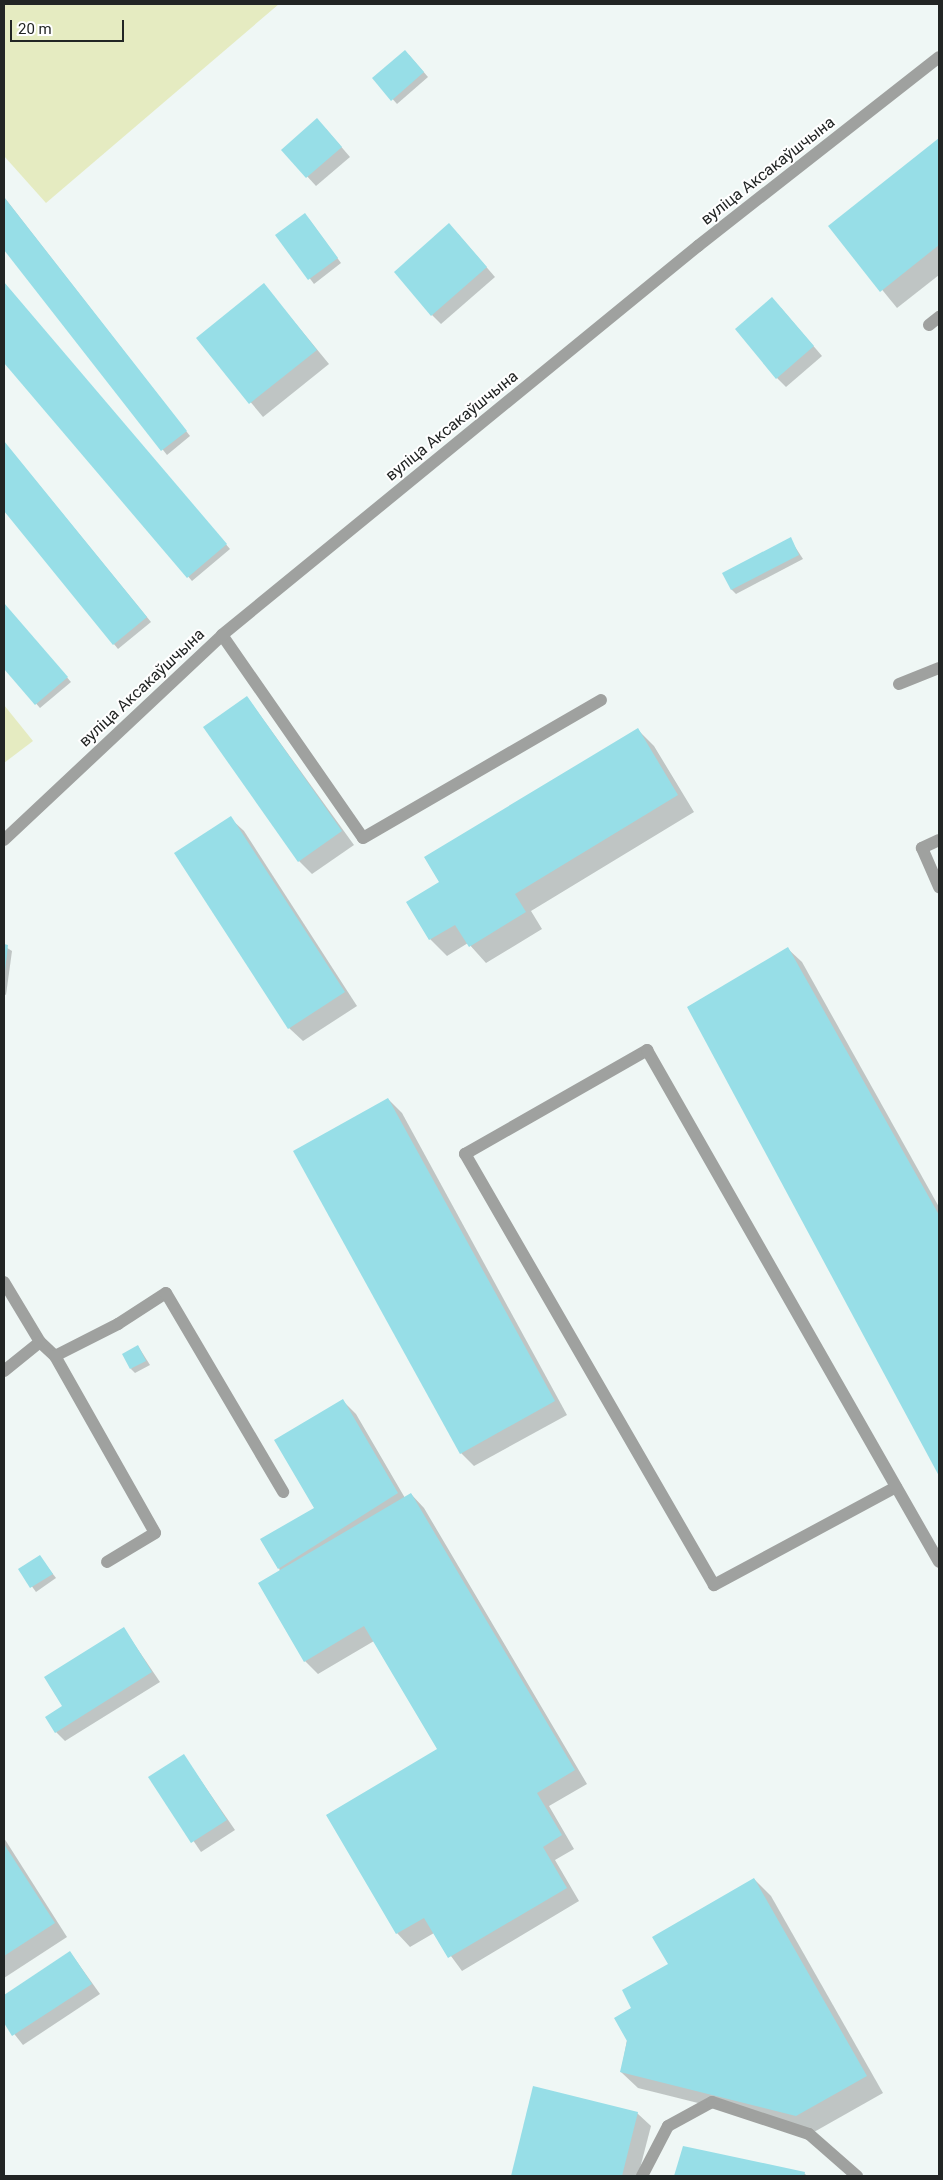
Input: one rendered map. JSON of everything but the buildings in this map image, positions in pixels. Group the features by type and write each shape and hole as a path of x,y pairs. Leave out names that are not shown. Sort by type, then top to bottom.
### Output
{"street":[{"name":"вуліца Аксакаўшчына","path":"4,840 222,635 698,246 939,57"},
{"path":"222,635 363,838 601,700"},
{"path":"899,684 939,668"},
{"path":"939,840 922,848 939,887"},
{"path":"896,1487 714,1585 465,1154 646,1050 939,1562"},
{"path":"4,1282 40,1342 55,1356 155,1532 107,1562"},
{"path":"55,1356 118,1324 166,1293 283,1492"},
{"path":"4,1371 40,1342"},
{"path":"642,2176 668,2126 712,2102 808,2134 857,2176"}],"green space":[{"path":"4,4 279,4 46,203 4,156"},
{"path":"4,705 33,741 4,763"}]}
